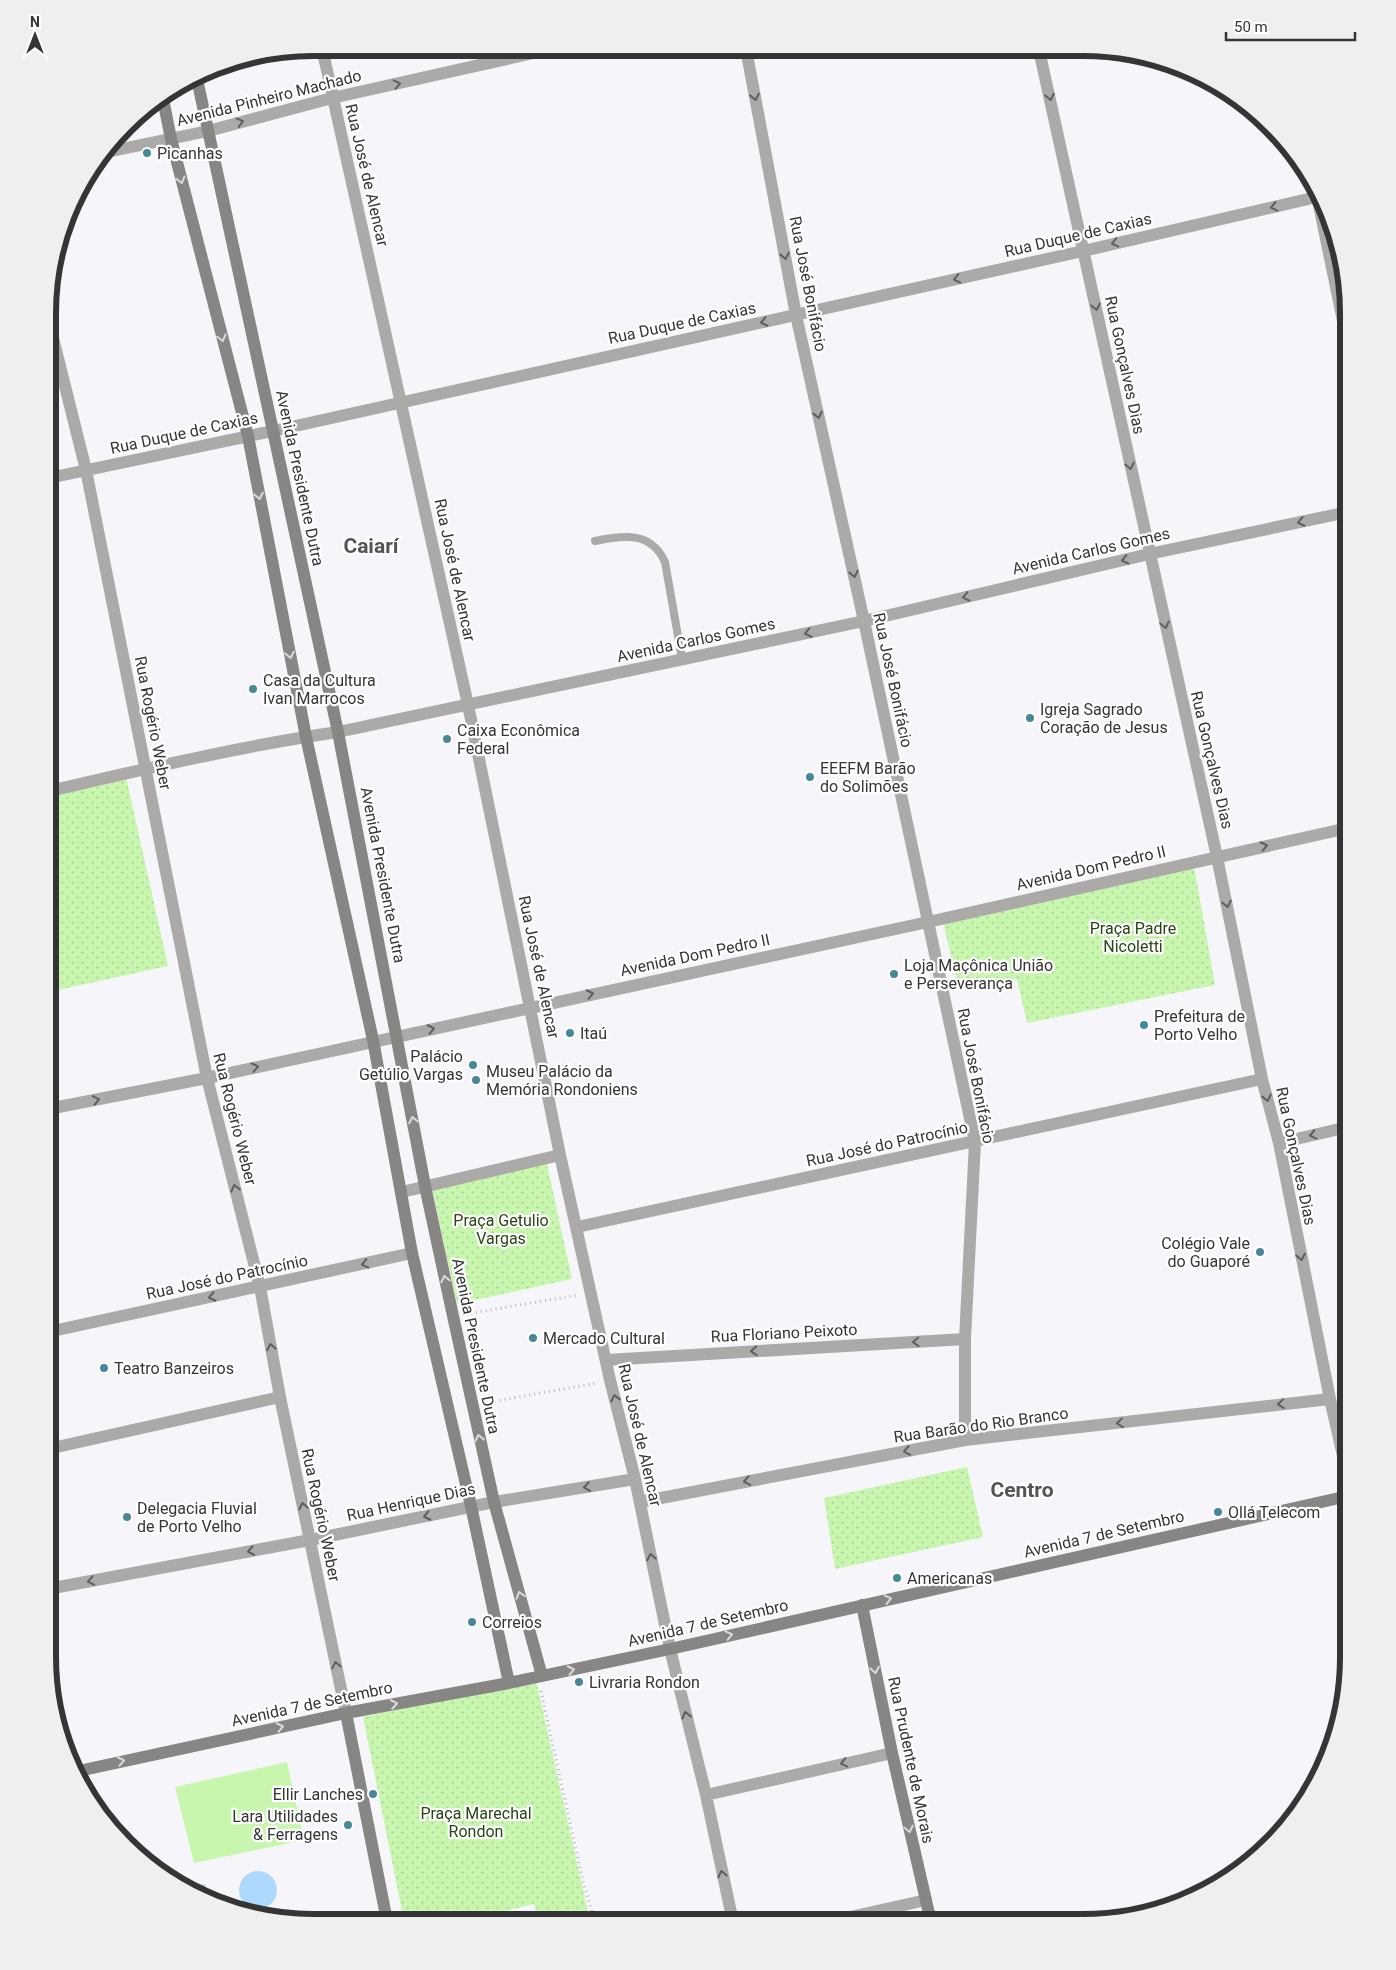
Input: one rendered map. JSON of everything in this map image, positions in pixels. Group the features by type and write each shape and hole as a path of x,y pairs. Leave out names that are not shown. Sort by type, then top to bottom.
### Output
{"street":[{"name":"Rua José de Alencar","path":"324,56 468,705 560,1155 610,1380 635,1479 670,1649 706,1795 730,1914"},
{"name":"Avenida Pinheiro Machado","path":"115,150 171,139 332,98 520,56"},
{"name":"Rua José Bonifácio","path":"747,56 796,315 864,621 975,1142 965,1339 965,1440"},
{"name":"Rua Gonçalves Dias","path":"1040,56 1217,857 1262,1079 1278,1143 1340,1443"},
{"name":"Avenida Presidente Dutra","path":"198,84 338,732 426,1186 472,1405 494,1502 540,1676"},
{"path":"164,104 171,139 248,436 306,736 373,1040 412,1253 471,1506 509,1683"},
{"name":"Rua Duque de Caxias","path":"56,477 273,431 1083,251 1311,195"},
{"path":"1325,227 1339,301"},
{"name":"Rua Rogério Weber","path":"56,350 86,470 207,1078 260,1287 280,1397 386,1914"},
{"name":"Avenida Carlos Gomes","path":"56,789 145,769 306,736 338,732 864,621 1149,554 1340,514"},
{"name":"Avenida Dom Pedro II","path":"56,1107 207,1078 373,1040 928,922 1340,830"},
{"name":"Rua José do Patrocínio","path":"577,1227 1262,1079"},
{"path":"1278,1143 1340,1129"},
{"path":"402,1192 560,1155"},
{"name":"Rua José do Patrocínio","path":"56,1330 412,1253"},
{"name":"Rua Floriano Peixoto","path":"606,1360 965,1339"},
{"path":"56,1447 280,1397"},
{"name":"Rua Barão do Rio Branco","path":"640,1502 965,1440 1330,1399"},
{"name":"Rua Henrique Dias","path":"56,1588 310,1540 471,1506 635,1479"},
{"name":"Avenida 7 de Setembro","path":"83,1770 346,1713 509,1683 670,1649 1340,1498"},
{"name":"Rua Prudente de Morais","path":"862,1605 892,1752 929,1914"},
{"path":"706,1795 892,1752"},
{"path":"864,1914 926,1900"}],"lane":[{"path":"595,541 617,536 633,536 656,547 661,552 665,562 682,659"}],"path":[{"path":"453,1316 591,1292"},
{"path":"472,1405 610,1380"},
{"path":"540,1676 584,1882 593,1914"}],"green space":[{"path":"126,777 168,966 56,990 56,792"},
{"name":"Praça Padre Nicoletti","path":"1185,862 1195,871 1215,985 1027,1023 1017,979 959,990 943,922"},
{"name":"Praça Getulio Vargas","path":"545,1155 572,1279 457,1304 430,1179"},
{"path":"967,1467 983,1537 835,1569 824,1498"},
{"name":"Praça Marechal Rondon","path":"536,1680 588,1914 536,1914 534,1904 493,1914 403,1914 363,1717"},
{"path":"287,1762 304,1840 194,1863 175,1787"}],"water":[{"path":"251,1872 265,1872 272,1876 276,1883 276,1897 272,1904 265,1908 244,1904 240,1897 240,1883 244,1876"},
{"path":"205,1884 206,1890 199,1887 196,1885"}],"place":[{"name":"Picanhas","path":"147,153"},
{"name":"Casa da Cultura Ivan Marrocos","path":"253,689"},
{"name":"Igreja Sagrado Coração de Jesus","path":"1030,718"},
{"name":"Caixa Econômica Federal","path":"447,739"},
{"name":"EEEFM Barão do Solimões","path":"810,777"},
{"name":"Loja Maçônica União e Perseverança","path":"894,974"},
{"name":"Prefeitura de Porto Velho","path":"1144,1025"},
{"name":"Itaú","path":"570,1033"},
{"name":"Palácio Getúlio Vargas","path":"473,1065"},
{"name":"Museu Palácio da Memória Rondoniens","path":"476,1080"},
{"name":"Colégio Vale do Guaporé","path":"1260,1252"},
{"name":"Mercado Cultural","path":"533,1338"},
{"name":"Teatro Banzeiros","path":"104,1368"},
{"name":"Ollá Telecom","path":"1218,1512"},
{"name":"Delegacia Fluvial de Porto Velho","path":"127,1517"},
{"name":"Americanas","path":"897,1578"},
{"name":"Correios","path":"472,1622"},
{"name":"Livraria Rondon","path":"579,1682"},
{"name":"Ellir Lanches","path":"373,1794"},
{"name":"Lara Utilidades & Ferragens","path":"348,1825"}],"district":[{"name":"Caiarí","path":"371,546"},
{"name":"Centro","path":"1022,1490"}]}
